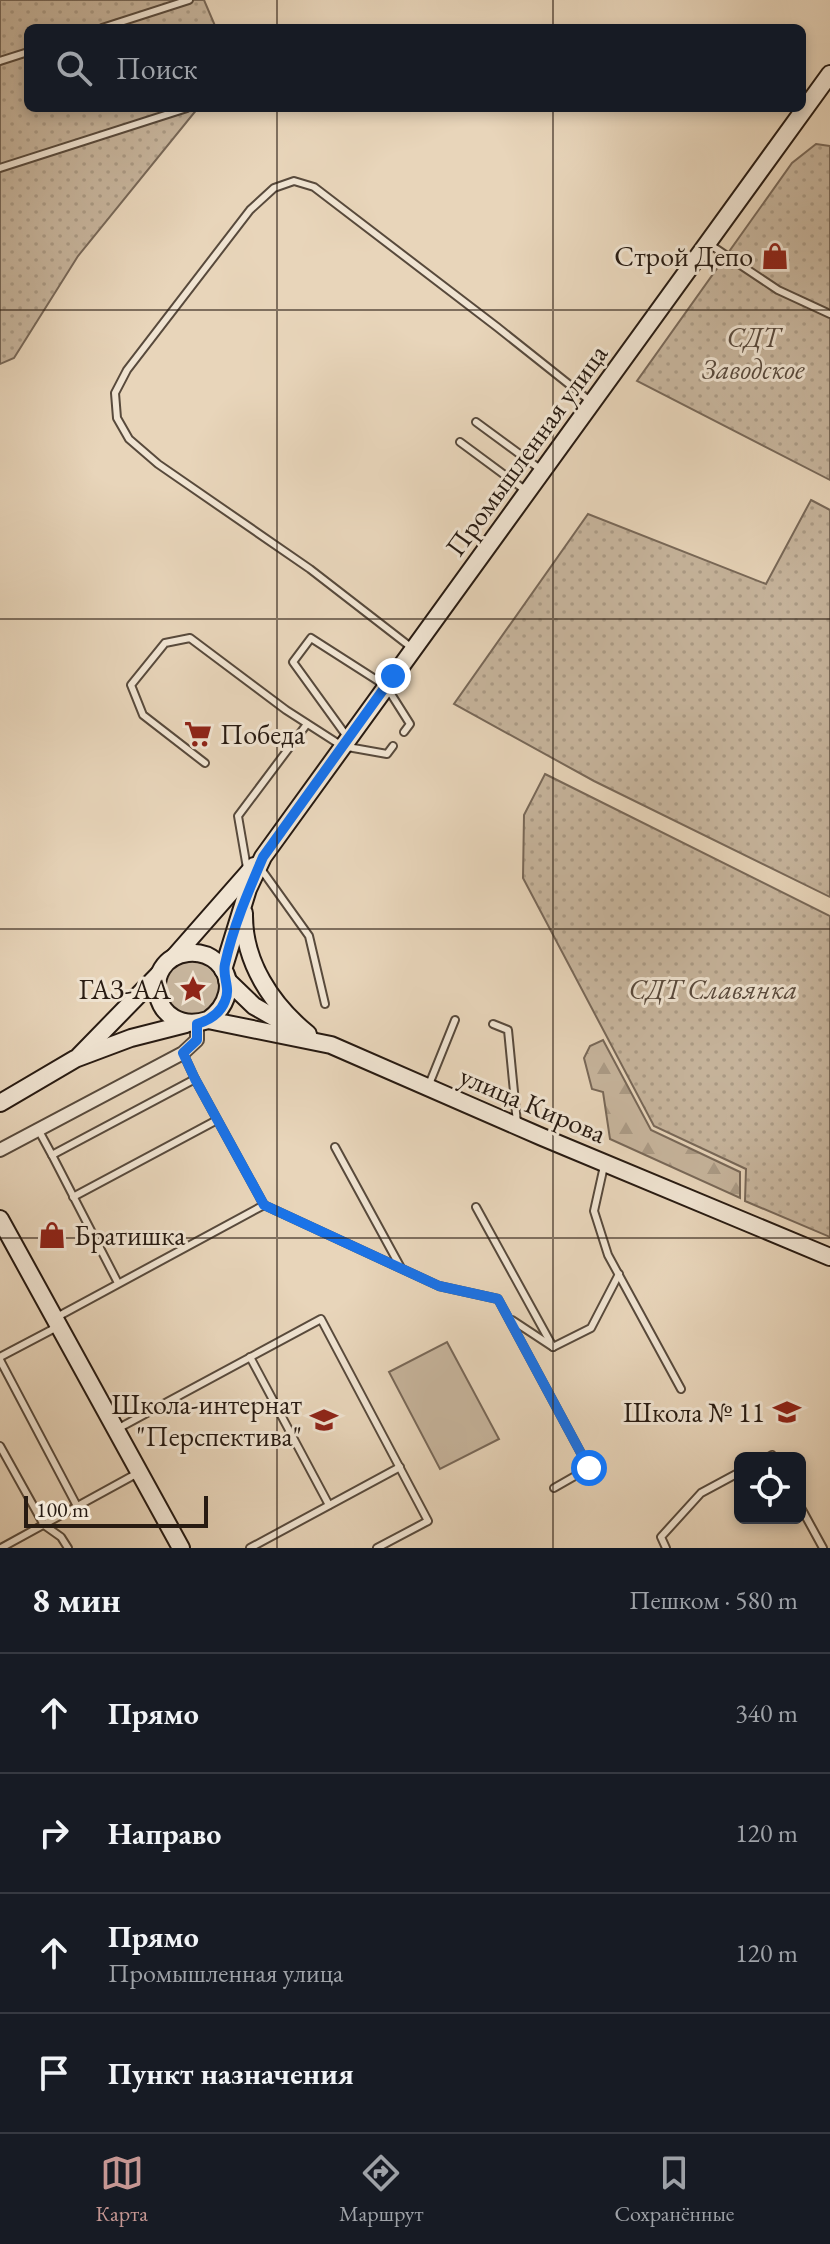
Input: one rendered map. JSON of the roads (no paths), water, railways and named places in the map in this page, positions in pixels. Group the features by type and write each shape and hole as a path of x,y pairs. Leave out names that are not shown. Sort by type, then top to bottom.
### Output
{"main road":[{"name":"Промышленная улица","path":"806,107 830,74"},
{"name":"Промышленная улица","path":"257,865 803,112"},
{"path":"159,974 157,995 161,1006 176,1020 197,1023 225,1004 225,975 257,865"},
{"path":"75,1059 159,974 257,865"},
{"path":"244,904 247,939 267,991 290,1020 308,1034"},
{"path":"173,958 184,953 206,955 254,1006 331,1045"},
{"name":"улица Кирова","path":"0,1103 75,1059 131,1038 197,1023 331,1045 830,1257"},
{"path":"0,1219 181,1548"}],"street":[{"path":"0,1150 183,1053 197,1040 197,1023"}],"lane":[{"path":"114,24 189,0"},
{"path":"0,61 24,53"},
{"path":"0,168 175,112"},
{"path":"413,649 310,569 158,464 129,439 117,418 115,393 127,370 250,210 274,188 294,181 314,187 592,403"},
{"path":"708,243 778,290 830,314"},
{"path":"476,422 543,471"},
{"path":"460,442 528,492"},
{"path":"205,763 143,715 131,685 165,643 190,638 307,724 345,742 387,754 393,746"},
{"path":"345,742 293,662 311,638 386,686 410,724 404,732"},
{"path":"307,724 238,816 257,865 309,936 325,1004"},
{"path":"428,1087 455,1020"},
{"path":"493,1024 508,1030 518,1126"},
{"path":"183,1053 264,1205 439,1286 498,1299 589,1468 554,1488"},
{"path":"52,1155 195,1079"},
{"path":"73,1197 217,1120"},
{"path":"39,1131 118,1283"},
{"path":"335,1147 401,1268"},
{"path":"605,1163 594,1211 608,1255 681,1389"},
{"path":"77,1506 0,1359 118,1283 264,1205"},
{"path":"476,1207 553,1347"},
{"path":"553,1347 591,1328 619,1274"},
{"path":"509,1318 553,1347"},
{"path":"116,1430 321,1319 428,1521 377,1548"},
{"path":"250,1357 329,1505"},
{"path":"0,1446 44,1525 61,1537 68,1548"},
{"path":"250,1548 400,1467"},
{"path":"1,1548 139,1472"},
{"path":"666,1548 661,1537 701,1493 734,1475"},
{"path":"806,1517 823,1548"}],"place":[{"name":"Строй Депо","path":"775,256"},
{"name":"Победа","path":"198,734"},
{"name":"ГАЗ-АА","path":"193,989"},
{"name":"Братишка","path":"52,1235"},
{"name":"Школа № 11","path":"787,1412"},
{"name":"Школа-интернат \"Перспектива\"","path":"324,1420"}],"park label":[{"name":"СДТ Заводское","path":"753,353"},
{"name":"СДТ Славянка","path":"713,989"}]}
